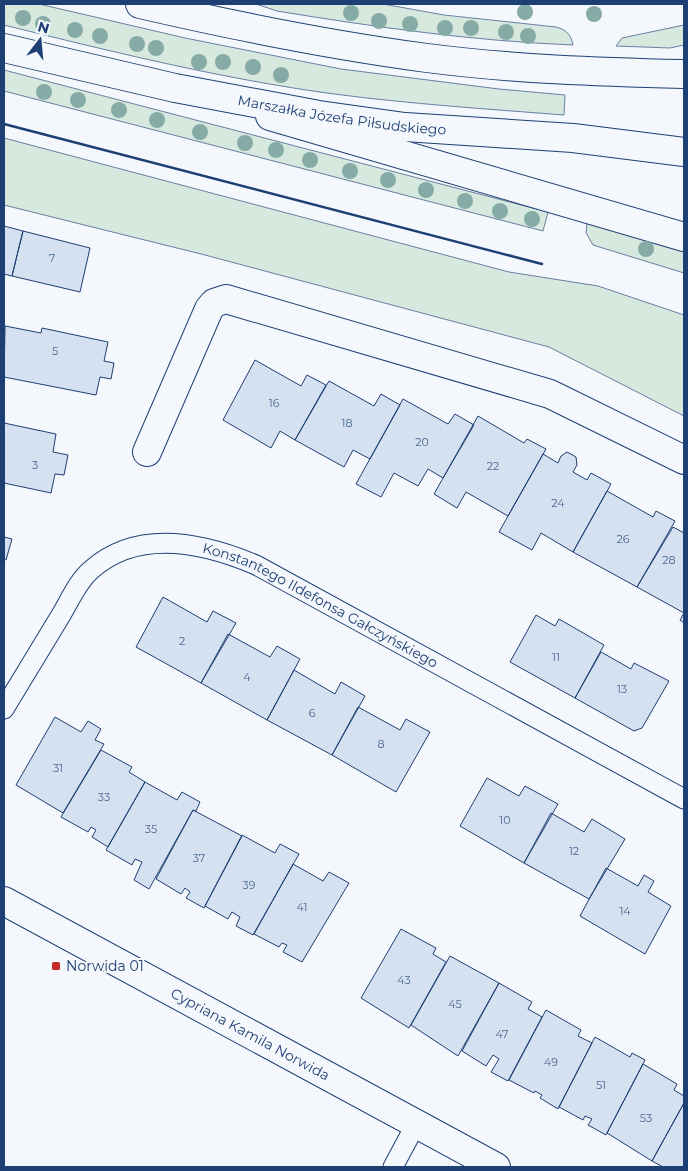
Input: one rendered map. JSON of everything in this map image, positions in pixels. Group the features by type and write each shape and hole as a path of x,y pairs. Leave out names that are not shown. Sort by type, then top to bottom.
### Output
{"street":[{"path":"140,4 247,29 428,58 585,71 684,74"},
{"name":"Marszałka Józefa Piłsudskiego","path":"4,48 175,88 319,115 405,127 573,138 684,152"},
{"path":"175,88 684,237"},
{"path":"147,452 209,309 214,303 226,299 550,394 684,460"},
{"name":"Cypriana Kamila Norwida","path":"4,901 496,1167"}],"lane":[{"name":"Konstantego Ildefonsa Gałczyńskiego","path":"4,709 90,571 122,552 143,545 161,542 198,545 256,565 684,799"},
{"path":"393,1167 416,1124"}],"shaded area":[{"path":"4,4 39,4 185,38 341,69 499,89 565,95 564,115 363,98 292,88 210,73 4,25"},
{"path":"256,4 383,4 444,15 556,27 568,33 573,45 461,37 387,28 277,11"},
{"path":"684,25 684,45 670,48 616,46 622,38"},
{"path":"4,70 548,212 543,231 4,91"},
{"path":"4,138 509,272 598,286 684,315 684,416 549,347 205,255 4,205"},
{"path":"587,223 684,251 684,273 593,245 586,233"}],"building":[{"path":"4,226 23,231 12,276 4,274"},
{"path":"23,231 90,248 80,292 12,276"},
{"path":"5,326 41,333 42,328 108,342 104,361 114,363 111,379 100,377 96,395 4,377"},
{"path":"255,360 301,386 307,375 326,385 295,440 280,431 271,448 223,420"},
{"path":"329,381 374,406 381,394 400,405 370,459 353,450 344,467 295,440"},
{"path":"403,399 448,424 455,414 474,425 443,478 428,469 418,486 394,473 381,497 356,484"},
{"path":"478,416 524,443 527,439 546,449 508,516 466,492 457,508 434,494"},
{"path":"4,423 56,434 53,452 68,455 64,475 55,474 51,493 4,483"},
{"path":"567,452 576,457 577,465 573,472 587,480 591,473 611,484 573,552 541,533 532,550 499,532 543,454 558,463 561,456"},
{"path":"607,491 653,517 656,511 675,521 637,587 573,552"},
{"path":"673,527 684,533 684,613 637,587"},
{"path":"4,537 12,539 6,560 4,559"},
{"path":"163,597 207,622 213,611 236,623 201,683 136,647"},
{"path":"684,613 684,623 680,620"},
{"path":"536,615 555,626 559,619 604,645 575,698 510,662"},
{"path":"228,634 270,657 277,646 300,659 267,720 201,683"},
{"path":"601,652 631,669 634,663 669,681 642,728 634,731 575,698"},
{"path":"294,670 335,694 341,682 365,696 332,755 267,720"},
{"path":"358,707 400,730 406,719 430,732 396,792 332,755"},
{"path":"55,717 81,732 88,721 101,729 95,740 104,744 63,813 16,785"},
{"path":"101,750 132,767 129,772 145,782 108,847 92,837 96,830 91,827 88,832 61,817"},
{"path":"487,778 519,796 525,786 558,804 524,863 460,826"},
{"path":"145,782 177,800 182,792 200,802 196,811 193,810 149,889 134,880 142,862 135,859 132,865 106,850"},
{"path":"193,810 242,836 204,908 186,898 190,892 185,888 181,894 156,879"},
{"path":"551,813 584,832 592,819 625,839 589,899 524,863"},
{"path":"242,835 275,853 280,844 299,854 253,935 236,926 240,917 232,912 228,919 205,906"},
{"path":"293,864 323,881 329,872 349,883 302,962 283,952 287,945 282,943 279,947 254,934"},
{"path":"606,868 638,886 644,875 654,881 648,892 671,906 645,954 580,916"},
{"path":"401,929 436,948 433,954 446,962 409,1028 361,998"},
{"path":"450,956 499,983 458,1056 411,1025"},
{"path":"499,983 532,1002 528,1009 542,1017 508,1081 491,1072 499,1059 493,1055 486,1066 462,1051"},
{"path":"546,1010 581,1030 578,1036 592,1043 558,1109 540,1098 542,1095 509,1080"},
{"path":"595,1037 630,1057 632,1053 645,1060 606,1135 588,1125 592,1119 585,1116 583,1120 559,1107"},
{"path":"643,1064 677,1084 674,1090 684,1096 684,1103 652,1161 607,1133"},
{"path":"684,1103 684,1167 663,1167 652,1161"}],"wall":[{"path":"4,124 542,264"}],"place":[{"name":"Norwida 01","path":"56,966"}]}
